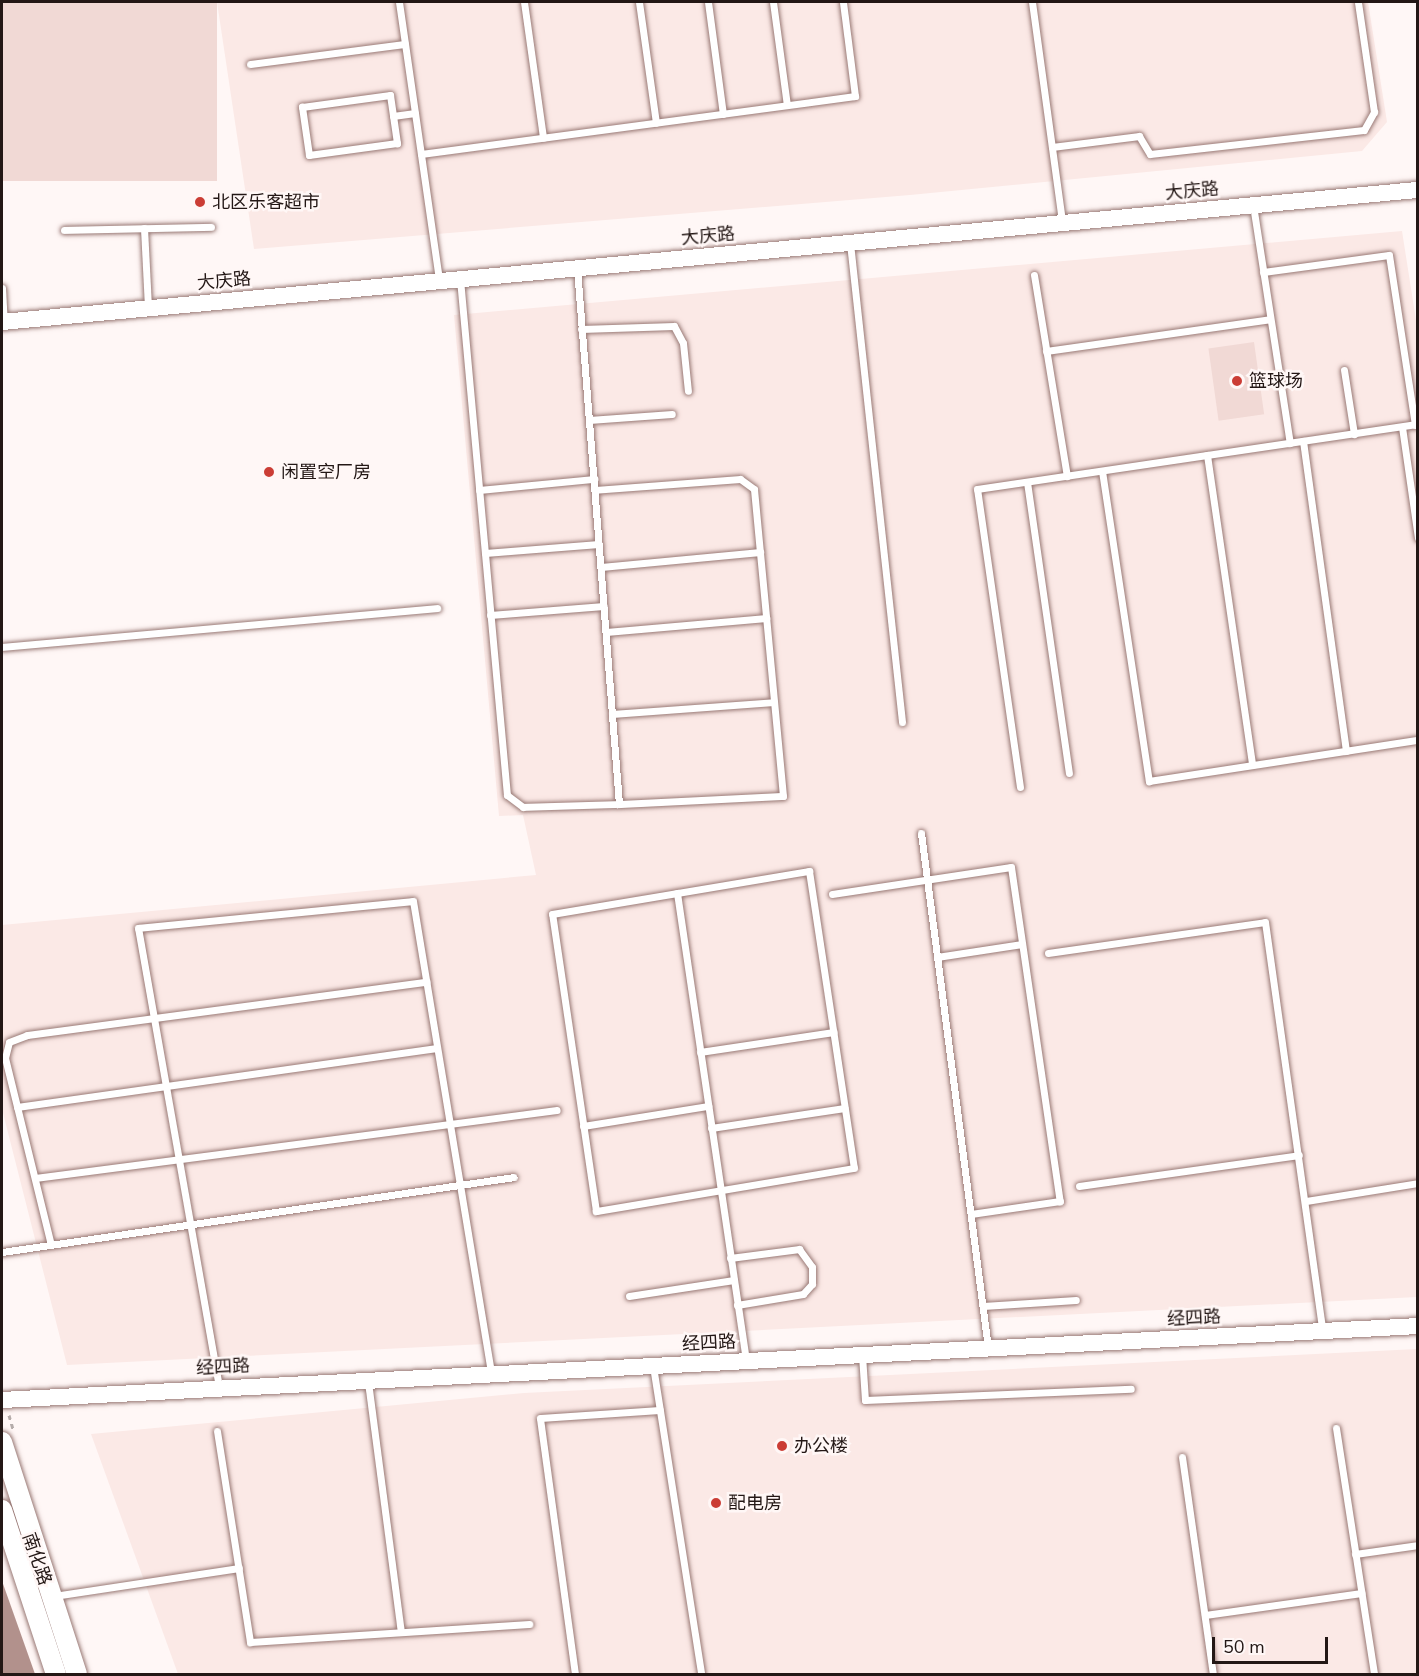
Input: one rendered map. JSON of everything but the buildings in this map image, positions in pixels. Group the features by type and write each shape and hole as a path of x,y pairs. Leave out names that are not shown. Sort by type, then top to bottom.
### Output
{"main road":[{"name":"南化路","path":"2,1442 50,1597 77,1674"},
{"name":"南化路","path":"2,1510 56,1674"}],"street":[{"name":"大庆路","path":"3,322 1418,190"},
{"name":"经四路","path":"2,1400 1418,1326"}],"lane":[{"path":"399,2 439,281"},
{"path":"524,2 543,138"},
{"path":"639,2 656,123"},
{"path":"708,2 723,114"},
{"path":"773,2 787,105"},
{"path":"421,154 855,96 843,2"},
{"path":"1032,2 1062,223"},
{"path":"1052,147 1139,136 1150,154 1364,130 1374,112 1358,2"},
{"path":"250,64 405,44"},
{"path":"390,95 393,116 397,143 309,155 302,107 390,95"},
{"path":"393,116 415,113"},
{"path":"1252,205 1290,443"},
{"path":"64,230 211,227"},
{"path":"144,228 148,308"},
{"path":"850,243 902,722"},
{"path":"1020,787 976,489 1416,425 1389,255 1263,272"},
{"path":"576,268 620,804"},
{"path":"1034,276 1067,476"},
{"path":"460,279 507,795 523,807 783,796 754,489 748,482 595,490"},
{"path":"2,288 3,322"},
{"path":"1046,351 1270,319"},
{"path":"581,329 674,326 683,343 688,391"},
{"path":"1344,370 1354,434"},
{"path":"589,420 672,414"},
{"path":"1402,427 1418,538"},
{"path":"1303,441 1346,751"},
{"path":"1207,455 1252,765"},
{"path":"1102,471 1149,781 1418,740"},
{"path":"479,490 594,479"},
{"path":"1027,482 1069,773"},
{"path":"485,553 599,544"},
{"path":"601,567 760,552"},
{"path":"490,615 604,606"},
{"path":"2,647 437,608"},
{"path":"606,632 766,618"},
{"path":"612,714 774,702"},
{"path":"921,833 988,1348"},
{"path":"832,894 1011,867 1060,1201 971,1214"},
{"path":"809,871 834,1032 854,1168 596,1211 552,914 809,871"},
{"path":"677,893 746,1361"},
{"path":"219,1387 193,1224 138,928 413,901 491,1373"},
{"path":"1048,953 1265,922 1306,1201 1322,1330"},
{"path":"937,957 1022,944"},
{"path":"51,1245 5,1058 9,1042 27,1035 426,982"},
{"path":"700,1052 834,1032"},
{"path":"17,1107 437,1048"},
{"path":"583,1126 708,1107"},
{"path":"711,1128 845,1108"},
{"path":"35,1178 556,1110"},
{"path":"1079,1186 1299,1155"},
{"path":"2,1252 514,1177"},
{"path":"1306,1201 1418,1183"},
{"path":"730,1258 799,1249 812,1267 812,1284 803,1294 737,1305"},
{"path":"629,1296 734,1280"},
{"path":"983,1306 1076,1300"},
{"path":"862,1355 865,1400 1131,1389"},
{"path":"653,1365 700,1674"},
{"path":"367,1380 401,1632"},
{"path":"575,1674 540,1418 660,1410"},
{"path":"1336,1428 1374,1674"},
{"path":"217,1431 250,1641 529,1624"},
{"path":"1182,1457 1213,1674"},
{"path":"1355,1554 1418,1545"},
{"path":"50,1597 239,1568"},
{"path":"1205,1615 1361,1593"}],"shaded area":[{"path":"2,2 217,2 217,181 2,181"},
{"path":"217,2 1368,2 1387,122 1362,151 910,195 254,249"},
{"path":"1402,231 1418,333 1417,1297 67,1365 2,1109 2,925 536,875 523,815 499,816 454,315"},
{"name":"篮球场","path":"1254,342 1264,414 1219,421 1208,348"},
{"path":"1417,1349 1417,1674 178,1674 91,1434 524,1393"},
{"path":"2,1581 35,1674 2,1674"}],"place":[{"name":"北区乐客超市","path":"200,202"},
{"name":"篮球场","path":"1237,381"},
{"name":"闲置空厂房","path":"269,472"},
{"name":"办公楼","path":"782,1446"},
{"name":"配电房","path":"716,1503"}]}
